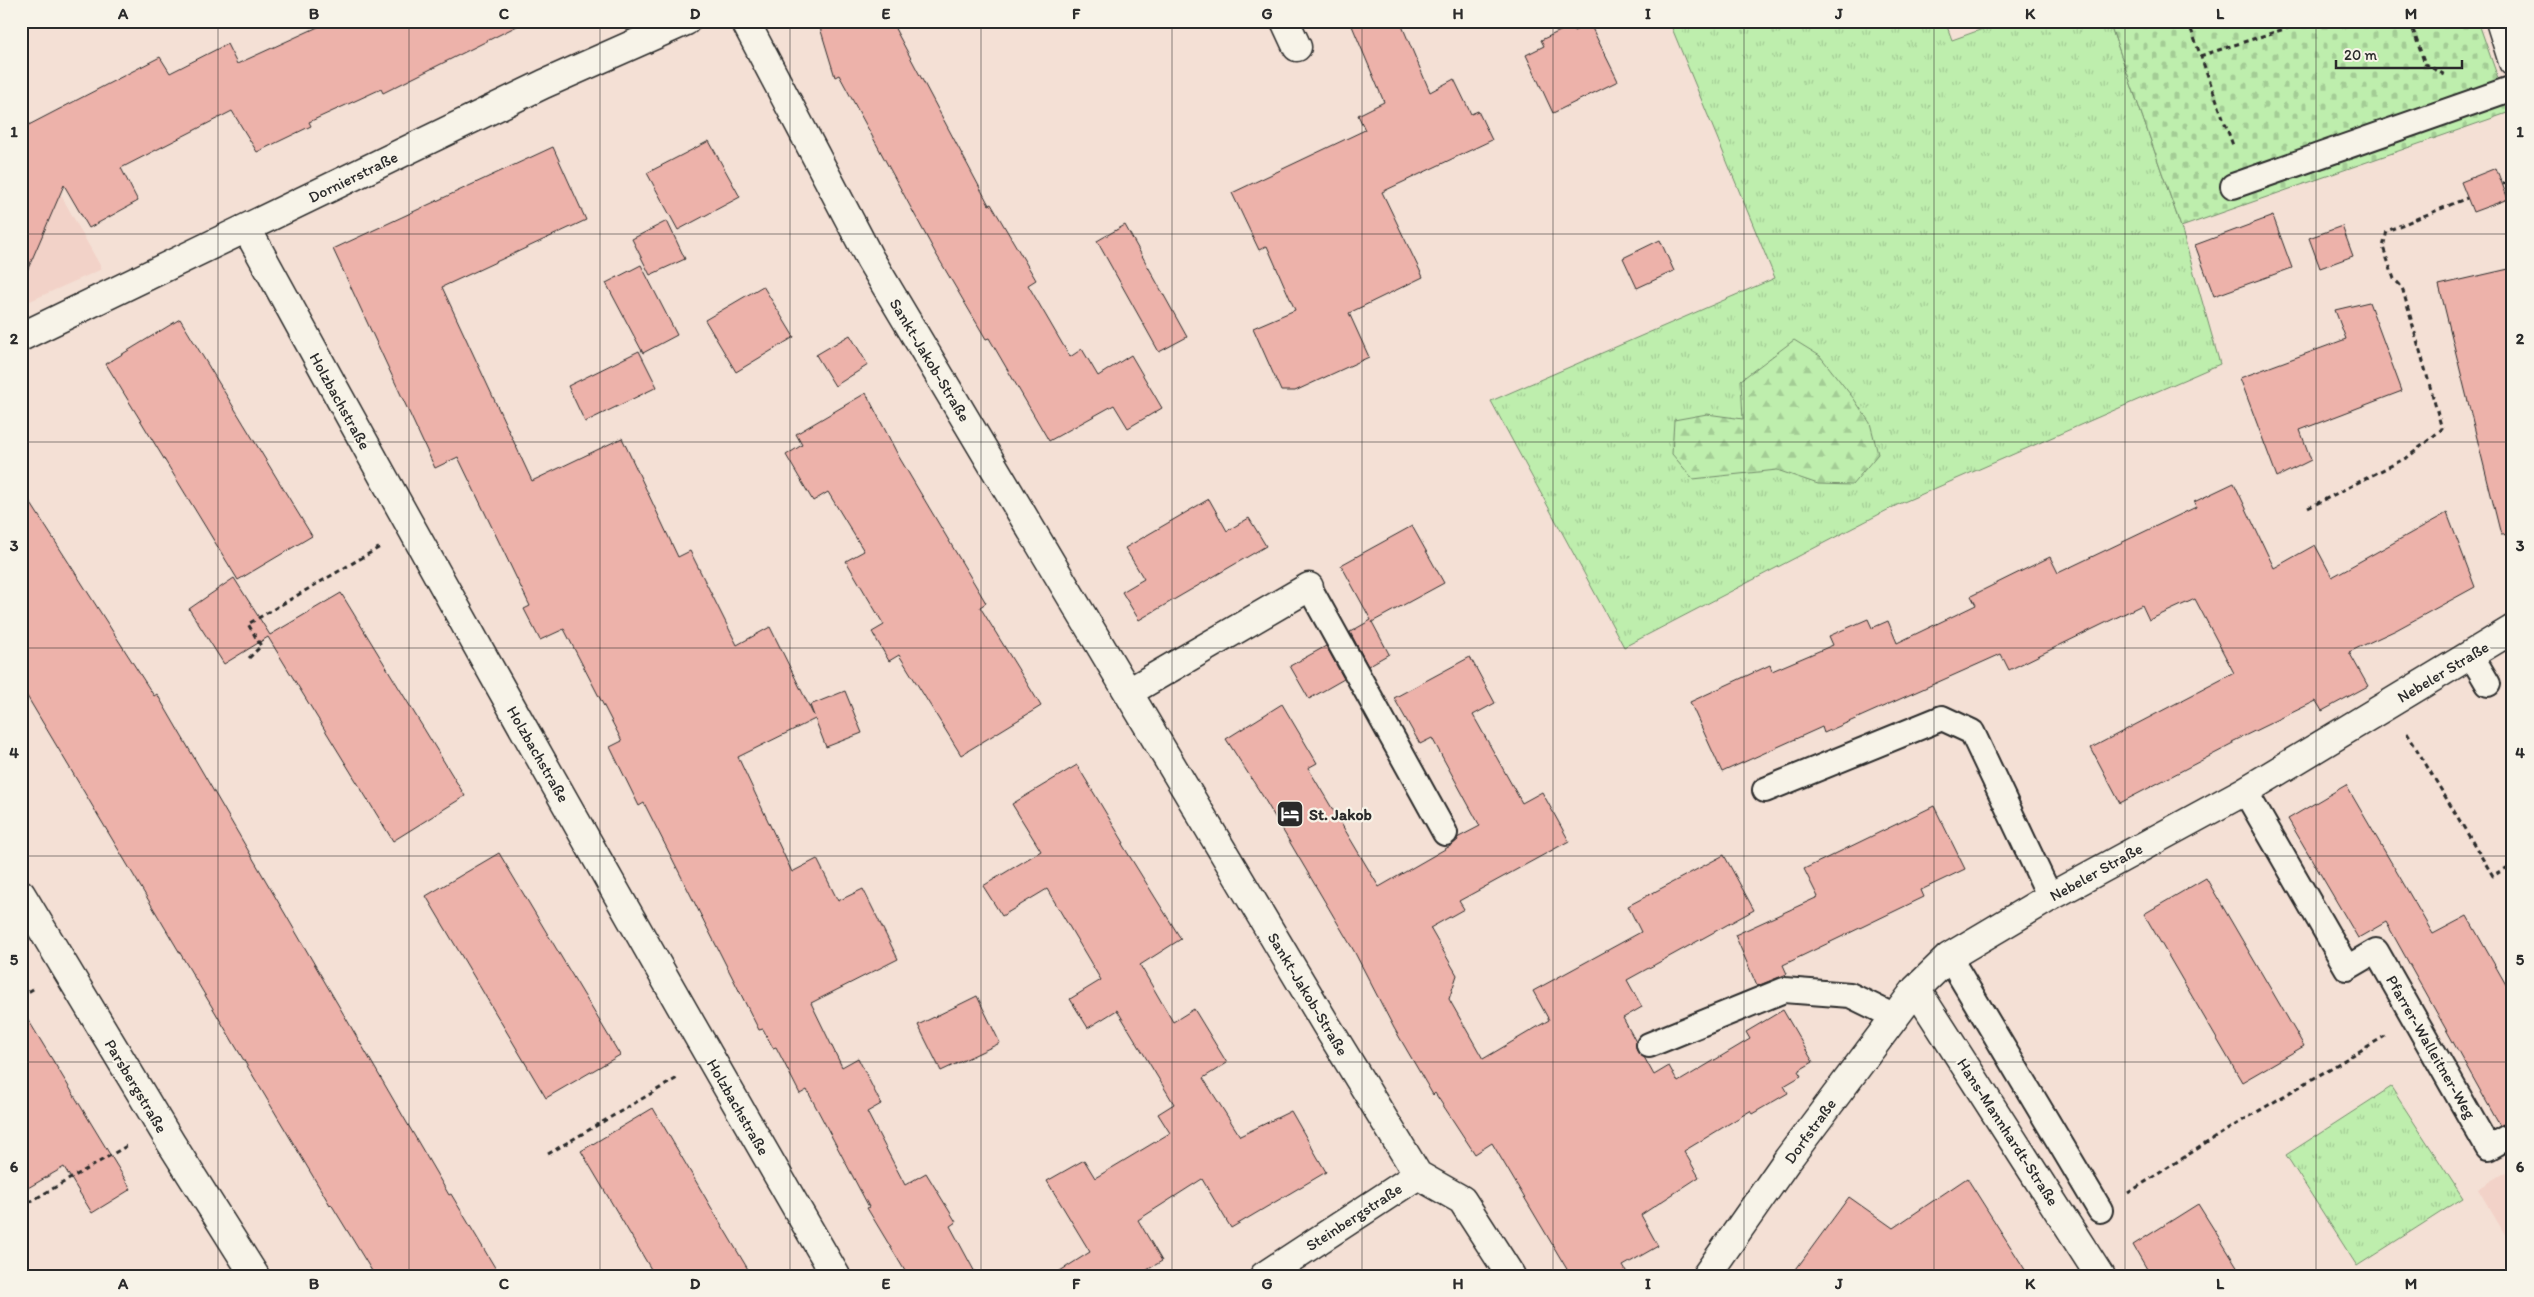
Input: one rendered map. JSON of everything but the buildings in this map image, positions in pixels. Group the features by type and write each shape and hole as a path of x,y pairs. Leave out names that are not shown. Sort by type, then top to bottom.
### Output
{"street":[{"name":"Dornierstraße","path":"21,337 544,84 686,21"},
{"name":"Sankt-Jakob-Straße","path":"745,21 870,259 1325,1023 1418,1175 1462,1200 1511,1276"},
{"path":"1285,21 1297,47"},
{"path":"2500,21 2513,62"},
{"name":"Holzbachstraße","path":"247,229 410,529 710,1059 836,1276"},
{"path":"1129,692 1309,587"},
{"name":"Nebeler Straße","path":"1916,988 1949,957 2050,897 2245,791 2513,629"},
{"name":"Parsbergstraße","path":"21,894 161,1126 255,1276"},
{"name":"Dorfstraße","path":"1706,1276 1797,1148 1916,988"},
{"name":"Hans-Mannhardt-Straße","path":"1916,988 2100,1276"},
{"name":"Steinbergstraße","path":"1264,1276 1418,1175"}],"lane":[{"path":"2240,184 2513,88"},
{"path":"1309,587 1445,833"},
{"path":"2471,655 2488,684"},
{"path":"1764,790 1942,718 1972,732 2050,897"},
{"name":"Pfarrer-Walleitner-Weg","path":"2245,791 2347,968 2376,952 2416,1018 2488,1148 2513,1134"},
{"path":"1949,957 2100,1210"},
{"path":"1649,1045 1784,990 1850,995 1895,1017"}],"path":[{"path":"2188,21 2240,184"},
{"path":"2200,56 2309,21"},
{"path":"2410,21 2425,64 2443,75 2471,81 2482,100"},
{"path":"2502,184 2513,180"},
{"path":"2308,508 2408,457 2442,429 2402,287 2394,280 2383,246 2387,231 2467,198"},
{"path":"249,658 261,646 248,624 410,529"},
{"path":"2390,704 2493,876 2513,864"},
{"path":"2100,1210 2230,1128 2416,1018"},
{"path":"548,1154 710,1059"},
{"path":"21,1207 161,1126"}],"shaded area":[{"path":"21,123 102,269 21,305"},
{"path":"2513,1168 2513,1248 2478,1189"}],"green space":[{"path":"1669,21 1945,21 1952,40 2005,21 2109,21 2181,227 2220,364 1897,505 1624,647 1491,401 1775,278"},
{"path":"2109,21 2478,21 2510,112 2181,227"},
{"path":"1794,340 1820,356 1854,399 1870,423 1878,454 1852,485 1818,484 1777,470 1693,479 1672,454 1674,420 1707,414 1743,419 1741,380"},
{"path":"2391,1087 2463,1198 2357,1266 2286,1155"}],"place":[{"name":"St. Jakob","path":"1290,814"}]}
